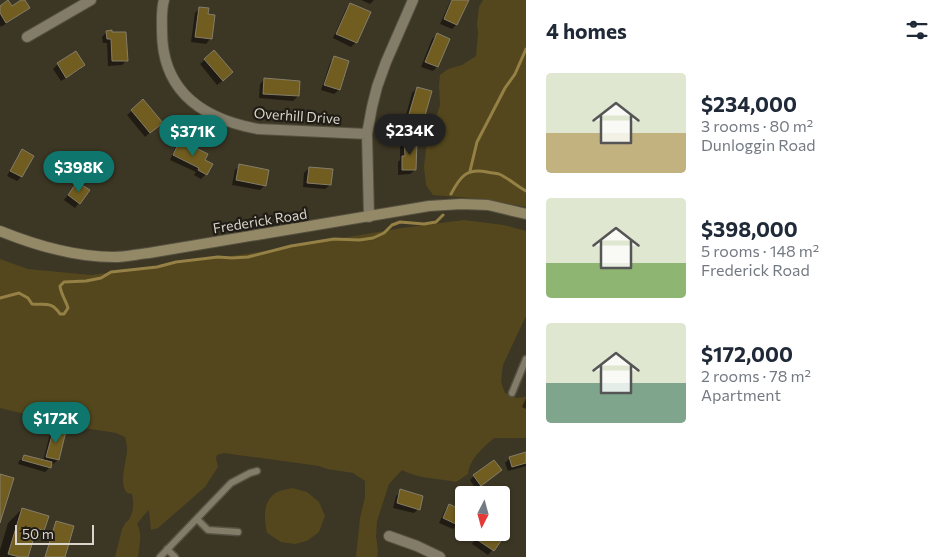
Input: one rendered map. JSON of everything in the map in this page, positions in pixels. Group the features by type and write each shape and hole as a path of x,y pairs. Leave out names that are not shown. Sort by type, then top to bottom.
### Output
{"main road":[{"name":"Frederick Road","path":"0,231 43,247 73,254 116,257 429,206 488,205 526,214"}],"street":[{"path":"27,37 90,0"},
{"name":"Overhill Drive","path":"164,0 162,8 162,43 166,65 177,85 188,98 204,111 240,126 258,129 367,134"},
{"path":"369,217 367,134 372,107 386,62 413,0"},
{"path":"389,536 440,557"}],"lane":[{"path":"512,393 526,359"},
{"path":"160,557 231,483 258,471"},
{"path":"197,519 208,530 238,532"},
{"path":"168,549 176,557"}],"shaded area":[{"path":"483,0 526,0 526,207 482,199 433,195 426,185 424,167 426,149 440,105 440,75 448,69 462,65 476,56 479,7"},
{"path":"464,220 504,225 526,231 526,316 503,365 501,382 505,393 517,398 526,397 526,438 494,438 474,458 468,474 456,482 421,477 402,470 389,484 377,521 377,557 356,557 360,518 365,497 365,481 353,473 319,466 224,453 217,455 218,467 205,487 158,528 151,530 149,510 144,515 137,524 140,536 138,557 115,557 122,529 130,518 133,508 132,494 127,493 123,484 127,449 125,437 116,433 84,428 0,408 0,259 28,269 91,275 253,253 402,228"},
{"path":"292,488 307,492 319,502 325,516 319,532 307,541 295,544 281,542 267,533 265,522 266,505 272,496 279,491"}],"building":[{"path":"8,0 12,6 21,0 25,0 30,8 6,23 0,13 0,6"},
{"path":"452,0 469,0 457,25 444,19"},
{"path":"350,3 371,12 357,43 336,34"},
{"path":"199,7 209,8 208,14 215,15 212,39 195,37"},
{"path":"112,30 112,32 126,32 128,61 112,61 111,39 107,39 106,31"},
{"path":"437,33 450,39 438,67 425,62"},
{"path":"214,50 233,72 223,81 204,59"},
{"path":"76,51 85,65 66,78 57,63"},
{"path":"334,56 349,61 340,90 324,85"},
{"path":"264,78 300,81 299,96 263,94"},
{"path":"417,87 432,91 424,119 409,114"},
{"path":"143,99 163,123 150,133 131,110"},
{"path":"180,140 208,154 205,160 213,164 207,175 198,170 199,168 173,155"},
{"path":"404,141 417,141 416,170 402,170 402,156 405,156"},
{"path":"22,149 34,156 22,177 10,171"},
{"path":"239,164 269,170 266,186 236,180"},
{"path":"309,167 333,169 331,185 307,183"},
{"path":"77,182 90,190 80,204 68,195"},
{"path":"54,428 66,431 59,460 46,457"},
{"path":"526,452 526,463 512,467 509,457"},
{"path":"24,455 52,462 51,468 22,460"},
{"path":"494,460 502,470 481,486 473,475"},
{"path":"0,474 14,478 0,523"},
{"path":"400,489 423,496 420,510 397,503"},
{"path":"449,504 455,507 455,524 443,518"},
{"path":"22,508 49,516 44,531 37,528 28,557 8,554"},
{"path":"56,521 74,526 65,557 45,557"},
{"path":"479,541 501,541 494,551"}],"waterway":[{"path":"470,171 477,142 505,88 515,74 526,49"},
{"path":"451,194 464,175 474,171 499,174 526,191"},
{"path":"0,298 19,293 28,298 32,304 51,305 60,314 64,314 68,308 60,286 64,282 86,281 101,278 111,272 157,267 176,262 218,257 248,257 291,246 334,239 359,240 373,238 400,222 424,224 436,222 443,215"}]}
